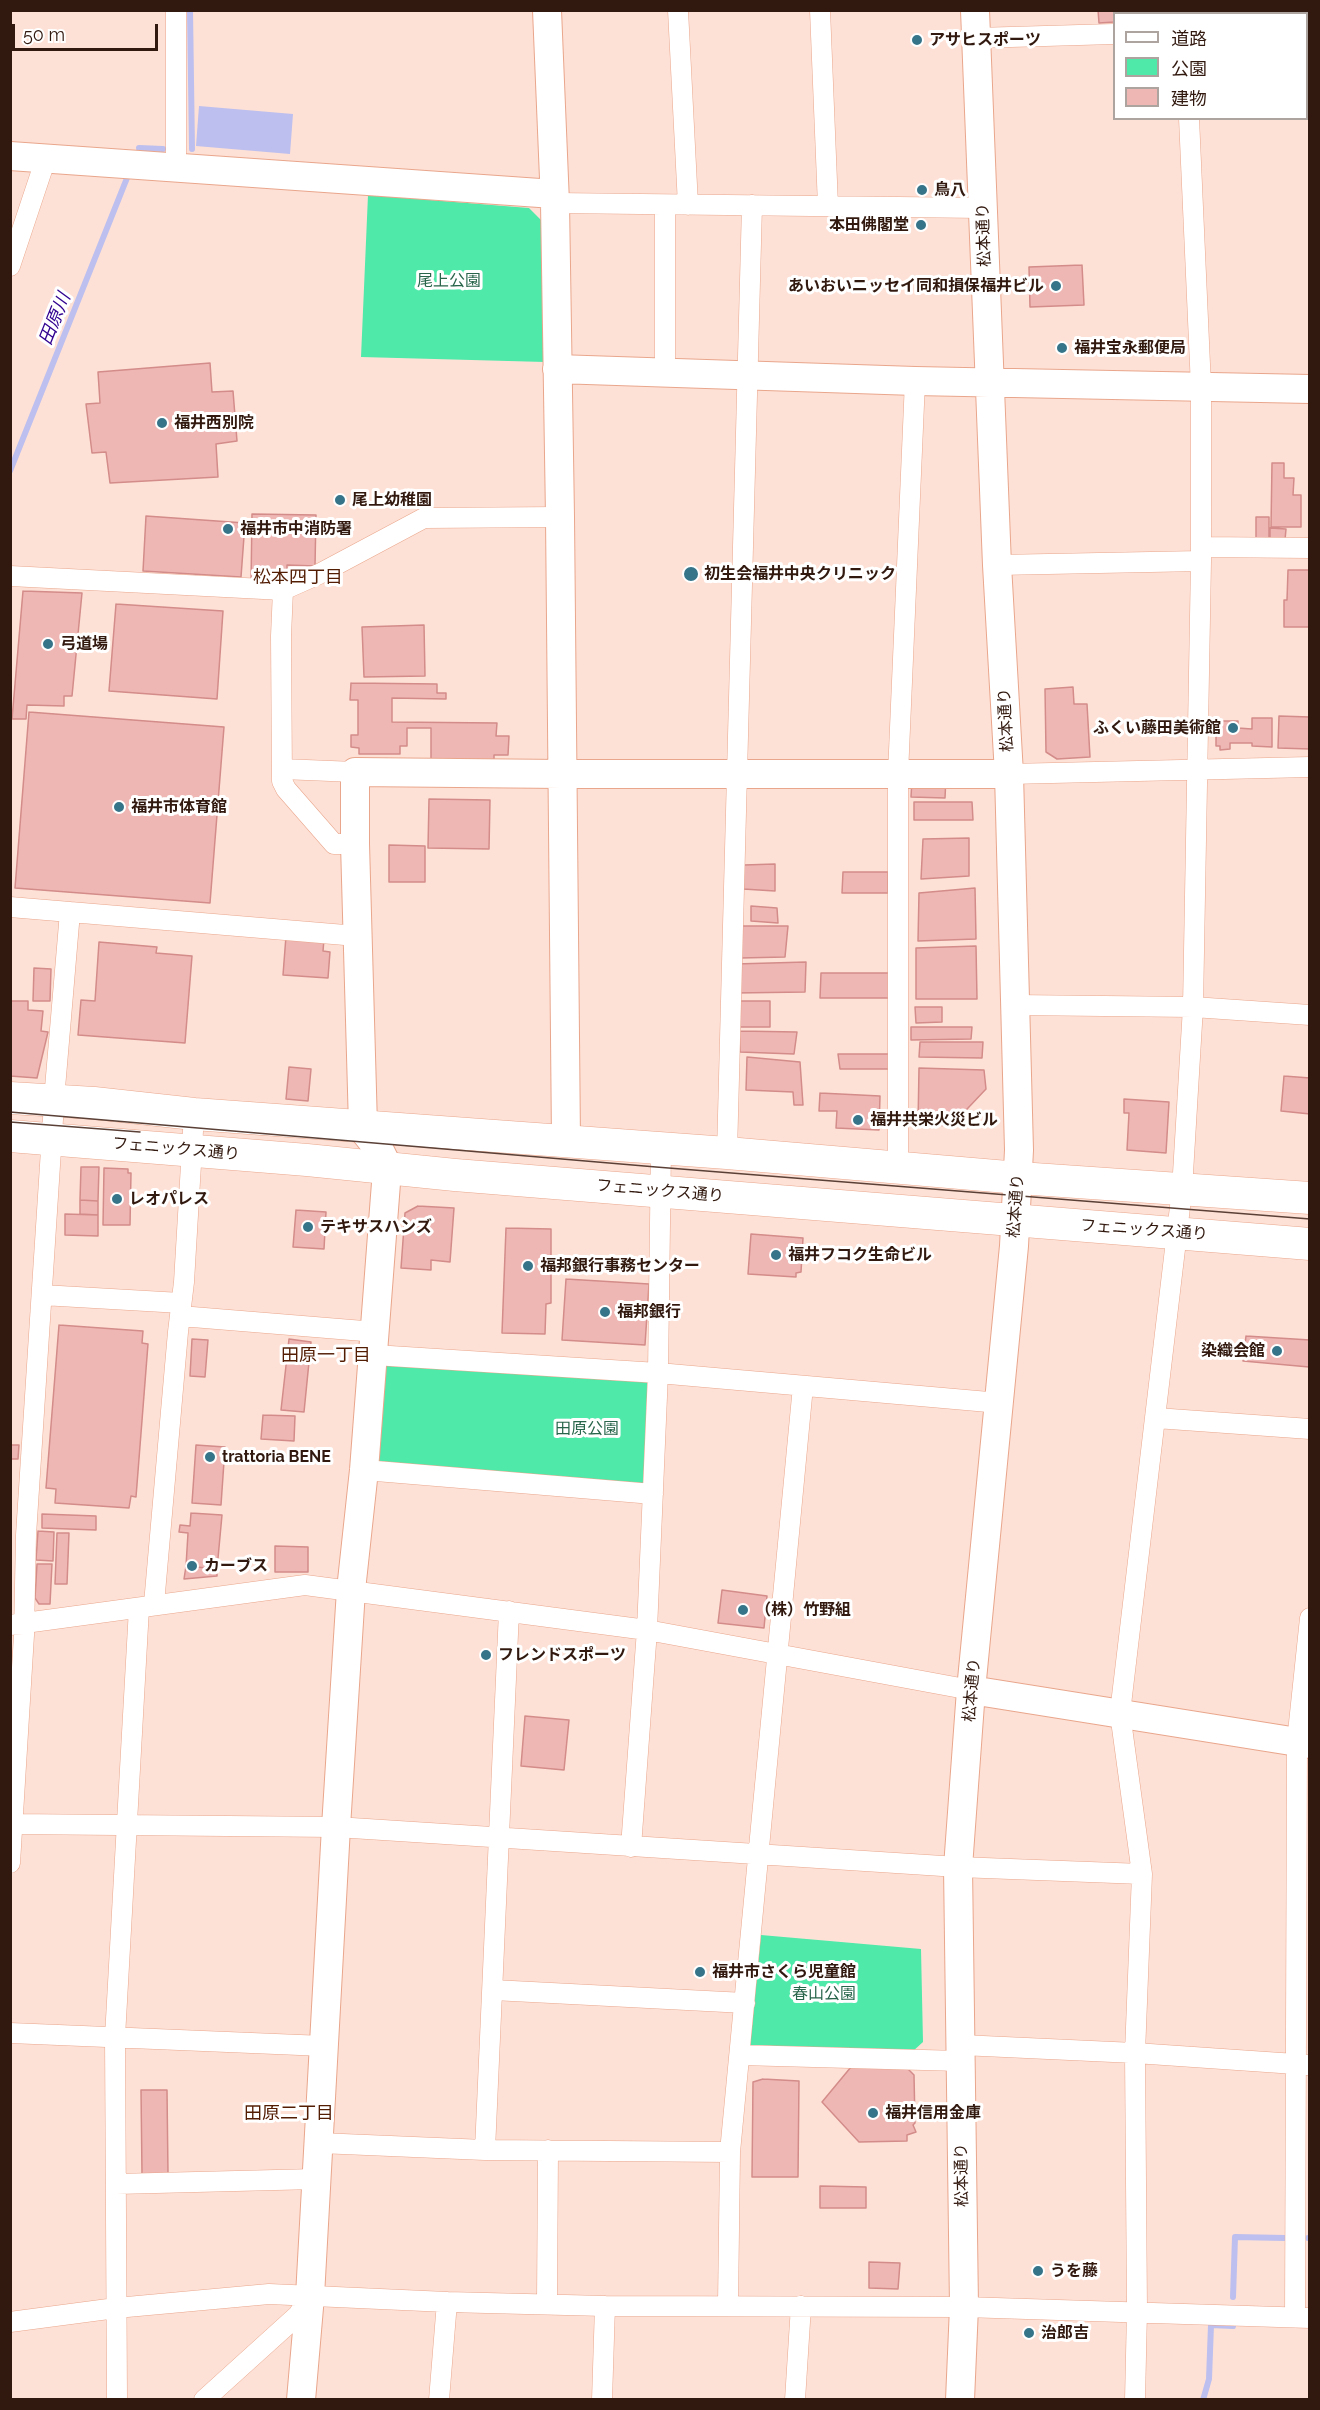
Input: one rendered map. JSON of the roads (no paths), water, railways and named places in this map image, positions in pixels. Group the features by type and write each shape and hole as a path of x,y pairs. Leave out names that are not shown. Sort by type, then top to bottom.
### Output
{"main road":[{"path":"10,1098 54,1100 194,1114 727,1153 1019,1178 1310,1198"},
{"name":"フェニックス通り","path":"10,1136 1310,1244"}],"street":[{"path":"176,10 176,167"},
{"path":"547,10 554,199 560,517 566,1142"},
{"path":"678,10 688,205"},
{"path":"820,10 828,206"},
{"path":"975,24 1113,34"},
{"name":"松本通り","path":"960,2400 964,2307 958,1867 971,1690 1019,1178 1009,774 997,566 975,24"},
{"path":"1135,2400 1137,2311 1135,2053 1142,1874 1120,1713 1178,1232 1193,1007 1201,554 1201,387 1188,120"},
{"path":"10,156 176,167 554,199 665,205 983,208"},
{"path":"10,266 46,158"},
{"path":"665,205 665,373"},
{"path":"727,1153 752,205"},
{"path":"557,369 915,381 1310,388"},
{"path":"898,1168 898,774 915,381"},
{"path":"10,576 283,590 424,518 560,517"},
{"path":"997,566 1310,548"},
{"path":"283,590 281,636 284,785 334,844 355,844"},
{"path":"282,769 562,774 1009,774 1310,767"},
{"path":"301,2400 310,2296 351,1590 375,1344 387,1168 380,1151 364,1131 363,1126 355,844 356,771"},
{"path":"10,907 357,936"},
{"path":"10,1863 18,1536 42,1295 54,1100 70,912"},
{"path":"1014,1005 1193,1007 1310,1015"},
{"path":"117,2400 115,2037 127,1824 146,1606 184,1282 194,1114"},
{"path":"631,1847 647,1630 658,1373 662,1148"},
{"path":"42,1295 180,1310 375,1344 658,1373 999,1403"},
{"path":"728,2305 730,2152 803,1386"},
{"path":"1156,1418 1310,1429"},
{"path":"364,1470 652,1494"},
{"path":"17,1624 292,1585 351,1590 647,1630 971,1690 1303,1743"},
{"path":"485,2150 501,1839 509,1611"},
{"path":"10,2322 116,2308 269,2294 605,2306 964,2307 1302,2318 1303,1743 1310,1618"},
{"path":"12,1824 336,1827 958,1867 1142,1874"},
{"path":"493,1990 745,2003"},
{"path":"10,2033 324,2046"},
{"path":"740,2055 1135,2053 1303,2065"},
{"path":"319,2143 485,2150 730,2152"},
{"path":"547,2303 548,2150"},
{"path":"116,2184 316,2179"},
{"path":"204,2400 298,2314 310,2296"},
{"path":"439,2400 447,2302"},
{"path":"602,2400 605,2306"},
{"path":"795,2400 801,2306"}],"water":[{"path":"199,106 293,114 290,154 196,146"}],"waterway":[{"name":"田原川","path":"190,10 192,149"},
{"name":"田原川","path":"139,148 163,149"},
{"name":"田原川","path":"10,471 127,178"},
{"path":"1233,2297 1235,2237 1285,2238"},
{"path":"1203,2400 1209,2379 1211,2325 1233,2326"}],"tram line":[{"path":"10,1112 656,1167 1310,1219"},
{"path":"10,1122 140,1132"}],"place":[{"name":"アサヒスポーツ","path":"917,40"},
{"name":"鳥八","path":"922,190"},
{"name":"本田佛閣堂","path":"921,225"},
{"name":"あいおいニッセイ同和損保福井ビル","path":"1056,286"},
{"name":"福井宝永郵便局","path":"1062,348"},
{"name":"福井西別院","path":"162,423"},
{"name":"尾上幼稚園","path":"340,500"},
{"name":"福井市中消防署","path":"228,529"},
{"name":"初生会福井中央クリニック","path":"691,574"},
{"name":"弓道場","path":"48,644"},
{"name":"ふくい藤田美術館","path":"1233,728"},
{"name":"福井市体育館","path":"119,807"},
{"name":"福井共栄火災ビル","path":"858,1120"},
{"name":"レオパレス","path":"117,1199"},
{"name":"テキサスハンズ","path":"308,1227"},
{"name":"福井フコク生命ビル","path":"776,1255"},
{"name":"福邦銀行事務センター","path":"528,1266"},
{"name":"福邦銀行","path":"605,1312"},
{"name":"染織会館","path":"1277,1351"},
{"name":"trattoria BENE","path":"210,1457"},
{"name":"カーブス","path":"192,1566"},
{"name":"（株）竹野組","path":"743,1610"},
{"name":"フレンドスポーツ","path":"486,1655"},
{"name":"福井市さくら児童館","path":"700,1972"},
{"name":"福井信用金庫","path":"873,2113"},
{"name":"うを藤","path":"1038,2271"},
{"name":"治郎吉","path":"1029,2333"}],"district":[{"name":"松本四丁目","path":"298,578"},
{"name":"田原一丁目","path":"326,1356"},
{"name":"田原二丁目","path":"289,2114"}],"park label":[{"name":"尾上公園","path":"449,281"},
{"name":"田原公園","path":"587,1429"},
{"name":"春山公園","path":"824,1994"}]}
